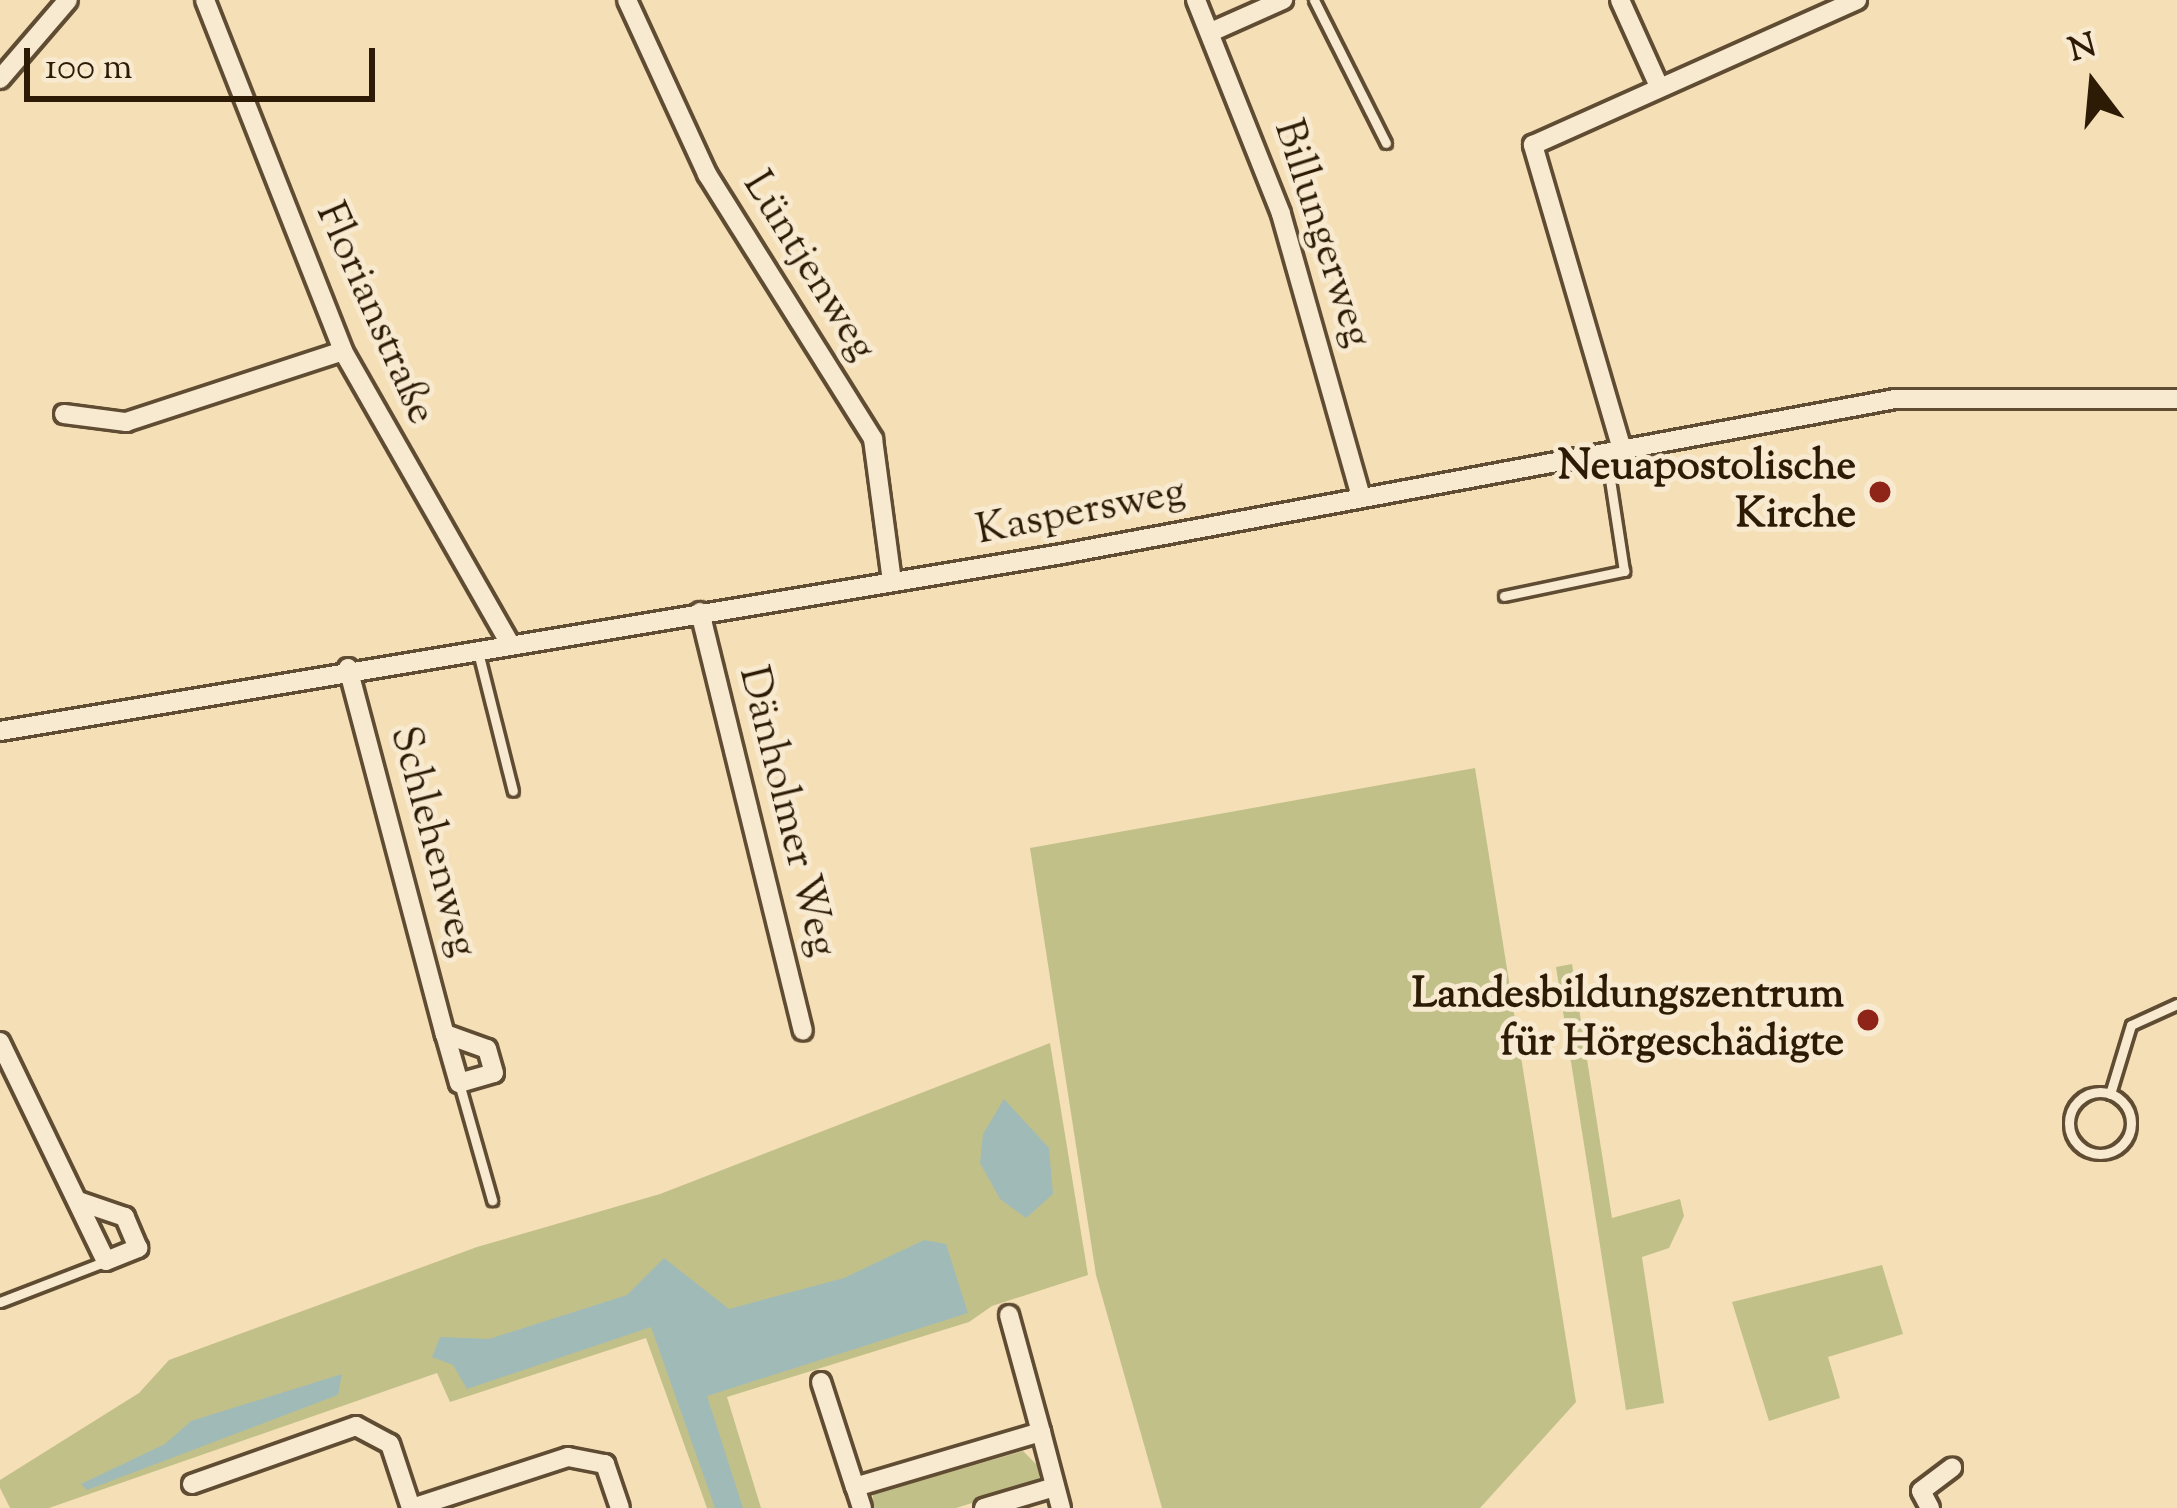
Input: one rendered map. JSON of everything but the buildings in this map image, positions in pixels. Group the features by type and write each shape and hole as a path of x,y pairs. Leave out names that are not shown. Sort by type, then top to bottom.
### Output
{"street":[{"path":"0,79 68,0"},
{"name":"Florianstraße","path":"205,0 343,351 509,641"},
{"name":"Lüntjenweg","path":"627,0 707,174 873,439 892,582"},
{"name":"Billungerweg","path":"1196,0 1307,295 1361,496"},
{"path":"1210,32 1283,0"},
{"path":"1620,0 1658,84"},
{"path":"1613,447 1533,145 1658,84 1857,0"},
{"path":"64,414 126,422 343,351"},
{"name":"Kaspersweg","path":"0,731 509,641 892,582 1894,399 2177,399"},
{"name":"Dänholmer Weg","path":"700,612 802,1030"},
{"name":"Schlehenweg","path":"348,668 459,1083"},
{"path":"446,1034 488,1048 494,1073 459,1083"},
{"path":"0,1042 106,1261 138,1247 125,1217 78,1201"},
{"path":"1010,1316 1061,1508"},
{"path":"821,1382 862,1508"},
{"path":"192,1484 356,1426 390,1444 412,1508 568,1457 605,1464 620,1508"},
{"path":"856,1487 1041,1432"},
{"path":"1930,1508 1921,1491 1952,1468"},
{"path":"984,1508 1055,1487"}],"lane":[{"path":"1314,0 1386,143"},
{"path":"1504,596 1624,571 1613,447"},
{"path":"476,647 513,791"},
{"path":"2110,1094 2131,1025 2177,1004"},
{"path":"459,1083 492,1200"},
{"path":"2090,1094 2110,1094 2126,1106 2128,1136 2105,1154 2085,1150 2071,1136 2069,1115 2090,1094"},
{"path":"0,1302 106,1261"}],"shaded area":[{"path":"1475,768 1576,1402 1480,1508 1162,1508 1096,1275 1030,848"},
{"path":"1572,964 1612,1218 1680,1199 1684,1216 1669,1248 1642,1257 1664,1403 1626,1410 1556,967"},
{"path":"1050,1043 1088,1275 992,1306 969,1322 727,1397 761,1508 707,1508 646,1338 450,1402 437,1373 49,1508 10,1508 0,1488 0,1480 139,1393 169,1360 477,1247 660,1194"},
{"path":"1882,1265 1903,1334 1828,1357 1840,1398 1769,1421 1732,1302"},
{"path":"1023,1451 1038,1466 1040,1482 956,1508 872,1508 873,1494"}],"water":[{"path":"1004,1099 1049,1148 1053,1194 1026,1218 1000,1199 980,1163 983,1134"},
{"path":"924,1240 946,1244 968,1313 707,1396 743,1508 715,1508 651,1327 467,1389 453,1365 432,1357 440,1337 489,1339 627,1295 664,1258 729,1309 844,1278"},
{"path":"342,1374 338,1395 87,1490 81,1484 165,1444 191,1421"}],"place":[{"name":"Neuapostolische Kirche","path":"1880,492"},
{"name":"Landesbildungszentrum für Hörgeschädigte","path":"1868,1020"}]}
